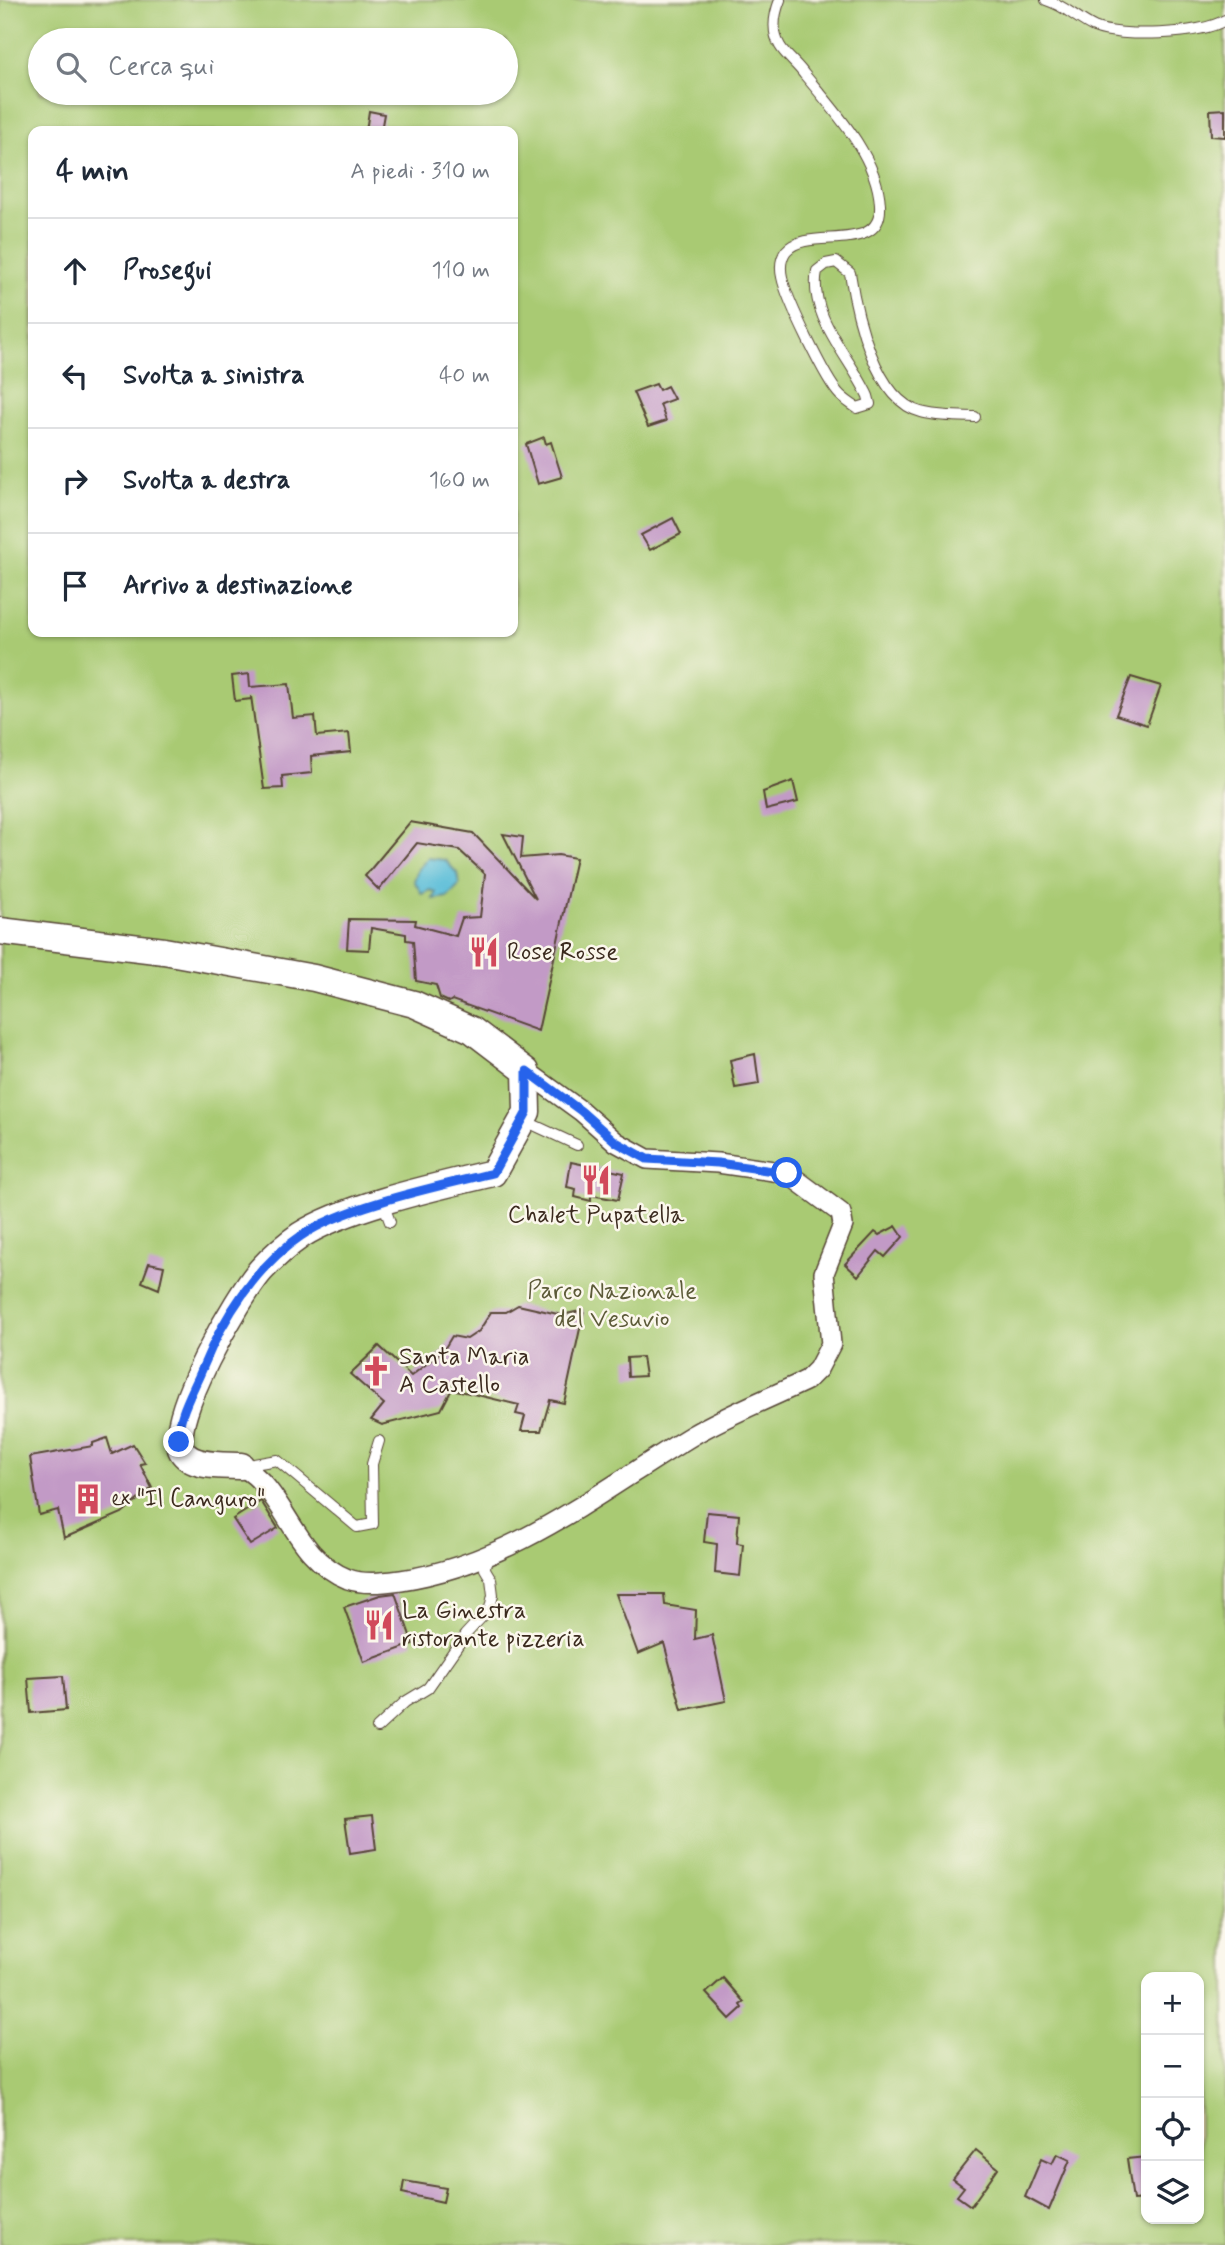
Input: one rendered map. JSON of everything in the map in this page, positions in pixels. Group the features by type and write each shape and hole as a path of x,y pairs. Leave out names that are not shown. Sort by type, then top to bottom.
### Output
{"street":[{"path":"0,931 164,951 314,978 414,1003 472,1030 581,1111 616,1142 647,1159 718,1163 787,1173 841,1213 843,1225 824,1273 831,1344 818,1369 807,1380 694,1435 605,1493 486,1555 428,1576 369,1583 348,1579 309,1553 257,1475 241,1466 199,1462 188,1458 179,1442 180,1424 209,1352 237,1303 261,1270 300,1236 327,1221 386,1213 493,1173 527,1112 527,1071"}],"lane":[{"path":"780,0 774,16 779,45 855,141 879,190 881,208 879,220 871,230 853,236 804,242 788,249 782,260 782,276 795,315 838,394 857,408 865,408 870,404 868,396 822,314 816,298 817,271 826,264 836,262 850,273 864,336 898,400 919,412 975,417"},
{"path":"1046,0 1094,27 1113,32 1179,31 1225,20"},
{"path":"523,1119 577,1145"},
{"path":"241,1466 277,1460 357,1527 373,1524 372,1464 379,1441"},
{"path":"377,1728 405,1702 428,1688 465,1635 490,1608 493,1595 491,1579 485,1569 486,1555"}],"green space":[{"name":"Parco Nazionale del Vesuvio","path":"0,0 1225,0 1225,2245 0,2245"}],"water":[{"path":"428,858 445,860 457,873 459,885 448,897 433,899 436,892 430,890 422,894 414,881 418,869"}],"building":[{"path":"1225,109 1225,137 1211,136 1210,110"},
{"path":"369,111 384,114 382,126 367,126"},
{"path":"656,384 659,390 667,386 674,399 660,404 666,421 648,427 633,392"},
{"path":"544,437 546,444 551,442 562,477 538,484 526,444"},
{"path":"673,518 681,534 650,550 641,535"},
{"path":"249,674 250,687 289,684 293,718 315,716 317,736 349,733 351,752 311,756 312,773 282,776 283,788 264,789 251,696 251,699 235,701 232,676"},
{"path":"1131,677 1161,686 1147,725 1116,715"},
{"path":"793,781 798,802 766,810 763,792"},
{"name":"Rose Rosse","path":"410,822 473,833 536,899 503,834 523,837 521,858 558,855 576,858 538,1031 452,1000 449,1002 440,998 436,985 416,981 413,941 406,940 406,934 371,928 369,950 347,949 349,919 416,920 415,925 456,936 462,918 480,917 485,874 459,850 417,843 379,890 365,876"},
{"path":"755,1054 759,1084 735,1088 730,1060"},
{"name":"Chalet Pupatella","path":"571,1162 624,1173 618,1200 591,1195 591,1201 575,1197 576,1189 567,1187"},
{"path":"896,1226 903,1237 885,1257 878,1251 858,1276 845,1264 875,1232 879,1235"},
{"path":"149,1263 164,1266 159,1289 142,1282"},
{"path":"518,1305 562,1315 584,1310 564,1403 550,1400 541,1431 521,1431 525,1416 516,1414 519,1405 452,1389 441,1410 382,1425 371,1420 384,1404 350,1374 379,1346 411,1376 443,1351 452,1336 467,1339 479,1331 491,1312 506,1312"},
{"path":"642,1357 645,1376 628,1377 627,1358"},
{"name":"ex \"Il Canguro\"","path":"107,1438 112,1454 133,1444 145,1463 140,1464 152,1488 122,1513 64,1538 58,1510 39,1515 30,1457 93,1446 93,1443"},
{"path":"261,1501 278,1528 250,1545 233,1519"},
{"path":"707,1512 739,1515 737,1543 743,1544 740,1576 715,1573 717,1544 704,1542"},
{"name":"La Ginestra ristorante pizzeria","path":"395,1593 413,1644 364,1662 344,1607"},
{"path":"616,1594 664,1594 665,1605 696,1610 695,1639 712,1635 726,1701 682,1710 664,1643 638,1654"},
{"path":"63,1676 66,1710 31,1713 28,1678"},
{"path":"372,1816 376,1849 350,1853 345,1819"},
{"path":"723,1978 744,2002 740,2005 742,2008 730,2019 706,1993"},
{"path":"976,2150 998,2168 971,2206 957,2196 964,2187 953,2179"},
{"path":"1057,2154 1070,2160 1049,2210 1025,2197 1041,2159 1052,2164"},
{"path":"1141,2158 1141,2199 1133,2200 1127,2159"},
{"path":"404,2181 446,2188 443,2202 402,2193"}],"place":[{"name":"Rose Rosse","path":"484,952"},
{"name":"Chalet Pupatella","path":"596,1180"},
{"name":"Santa Maria A Castello","path":"376,1371"},
{"name":"ex \"Il Canguro\"","path":"88,1499"},
{"name":"La Ginestra ristorante pizzeria","path":"379,1625"}],"route":[{"path":"179,1442 180,1424 209,1352 237,1303 261,1270 300,1236 327,1221 493,1173 527,1112 527,1071 581,1111 616,1142 647,1159 718,1163 787,1173"}]}
